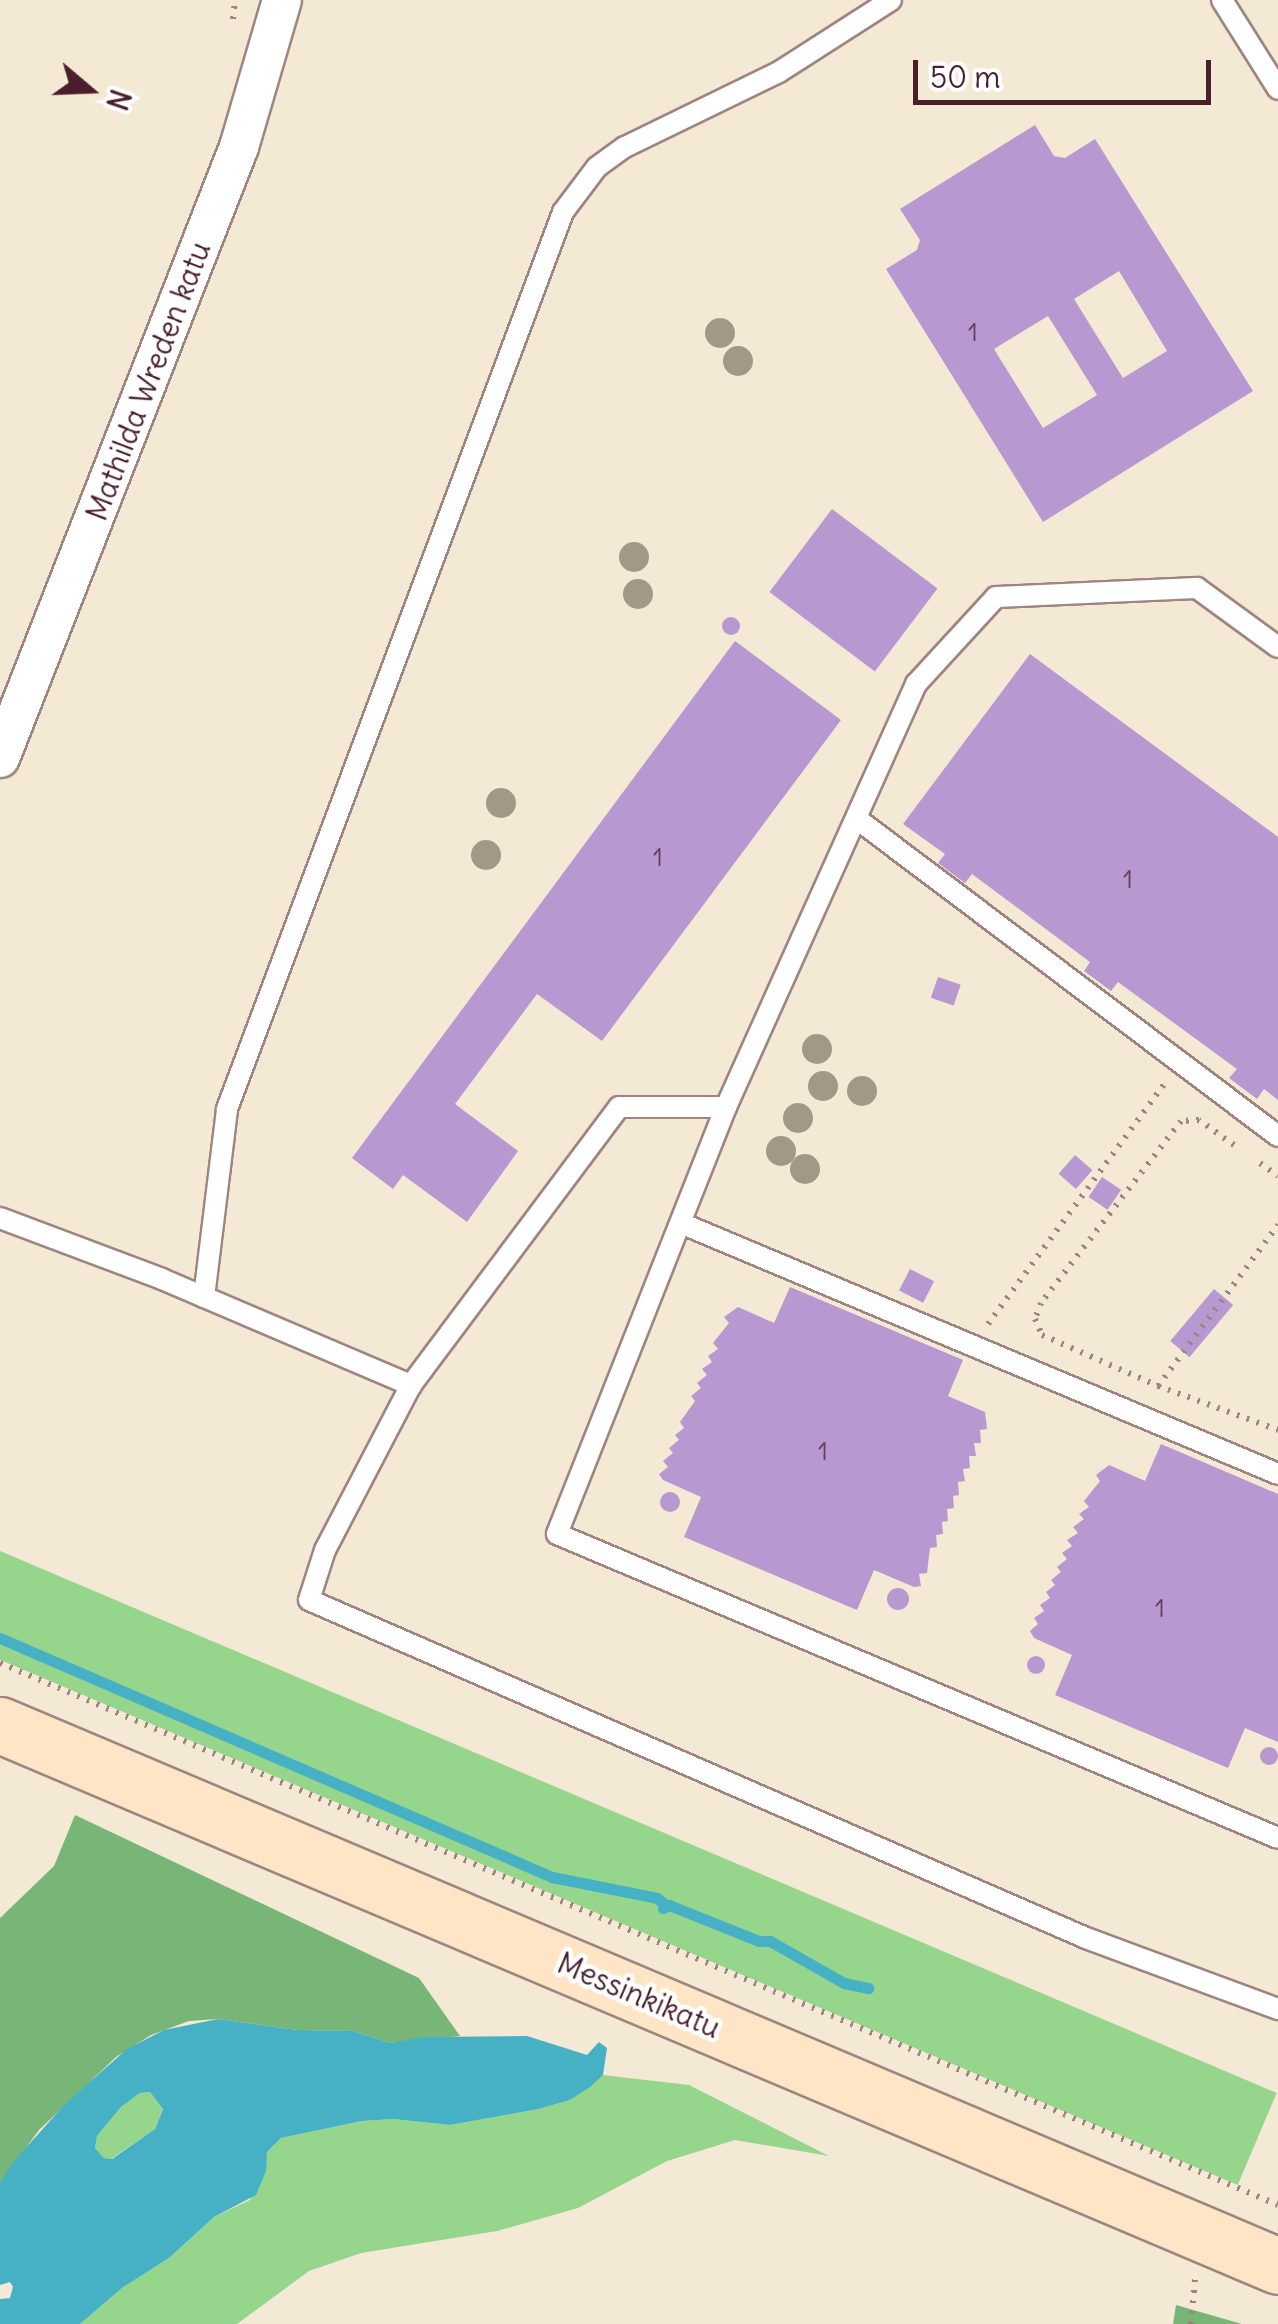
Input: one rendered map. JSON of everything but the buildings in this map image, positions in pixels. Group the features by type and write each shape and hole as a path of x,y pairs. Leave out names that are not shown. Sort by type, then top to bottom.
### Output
{"street":[{"name":"Mathilda Wreden katu","path":"0,758 226,182 260,88 282,0"},
{"name":"Messinkikatu","path":"0,1725 1278,2266"}],"lane":[{"path":"204,1297 228,1109 563,212 597,167 625,147 779,72 892,0"},
{"path":"1222,0 1278,88"},
{"path":"1278,647 1197,588 996,596 916,684 726,1107 683,1224 557,1534 1278,1838"},
{"path":"857,819 1278,1136"},
{"path":"726,1107 619,1107 411,1385 325,1550 308,1600 1086,1938 1278,2008"},
{"path":"0,1218 204,1297 411,1385"},
{"path":"683,1224 1278,1474"}],"path":[{"path":"973,1345 1178,1063"},
{"path":"1278,1176 1199,1120 1181,1121 1041,1303 1035,1319 1042,1334 1158,1386 1278,1430"},
{"path":"1158,1386 1278,1225"},
{"path":"0,1663 1278,2205"}],"green space":[{"path":"0,1551 1277,2093 1238,2185 0,1660"},
{"path":"75,1815 419,1978 460,2036 391,2043 353,2031 298,2030 218,2019 189,2021 151,2035 116,2057 39,2130 0,2183 0,1918 54,1866"},
{"path":"603,2075 689,2085 829,2156 735,2140 667,2161 578,2208 497,2231 361,2253 309,2271 237,2324 80,2324 122,2288 169,2258 214,2217 250,2200 267,2152 281,2138 362,2121 393,2119 450,2125 539,2109 570,2100"},
{"path":"150,2092 163,2108 155,2129 111,2159 104,2158 95,2148 97,2136 121,2107 140,2093"},
{"path":"1176,2305 1242,2324 1173,2324"}],"water":[{"path":"218,2019 298,2030 353,2031 391,2043 425,2037 527,2036 587,2055 599,2042 607,2048 603,2075 590,2087 570,2100 539,2109 450,2125 393,2119 362,2121 281,2138 267,2152 266,2171 256,2195 214,2217 169,2258 122,2288 80,2324 0,2324 0,2299 10,2298 13,2287 10,2282 0,2285 0,2183 13,2162 67,2102 127,2049 164,2030","holes":["150,2092 163,2109 155,2129 112,2159 104,2158 95,2148 97,2136 121,2107 140,2093"]}],"waterway":[{"path":"0,1638 552,1877 657,1898 665,1905"},
{"path":"663,1908 669,1905 759,1941 770,1941 844,1983 868,1988"}]}
